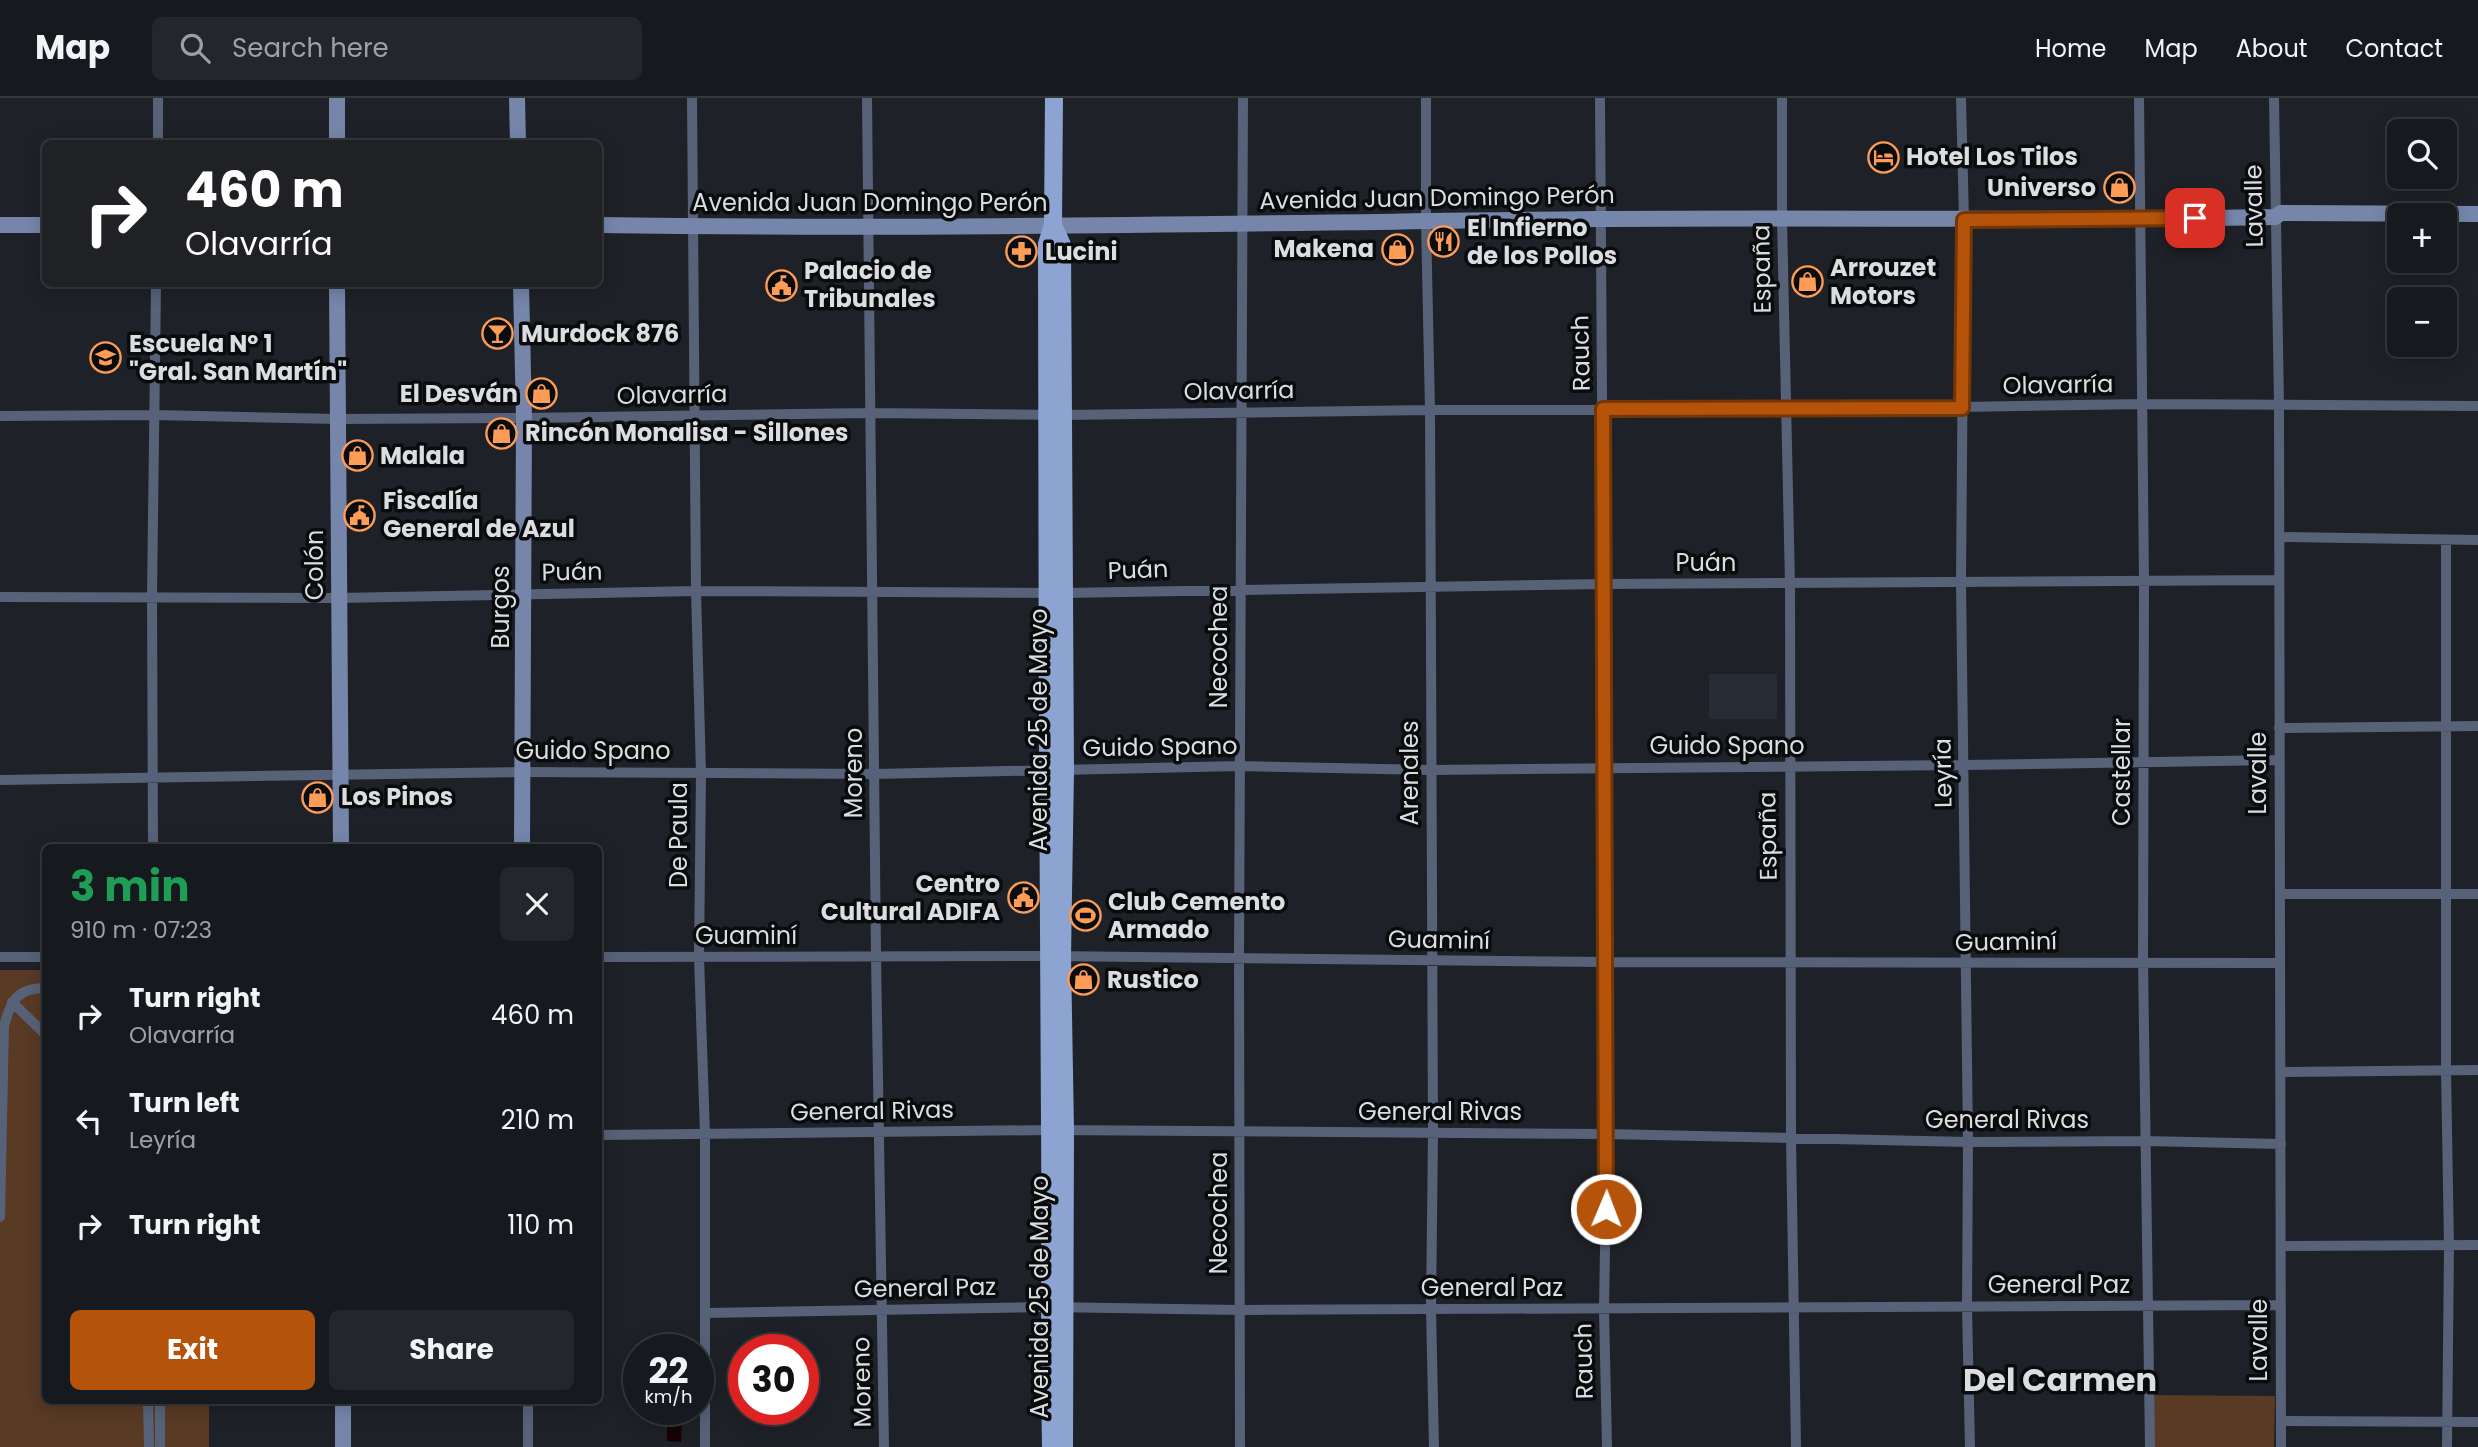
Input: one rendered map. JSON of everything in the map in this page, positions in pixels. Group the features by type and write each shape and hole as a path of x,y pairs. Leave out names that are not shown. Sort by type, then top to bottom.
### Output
{"main road":[{"path":"337,98 337,140"},
{"path":"517,98 518,140"},
{"name":"Avenida 25 de Mayo","path":"1051,1447 1058,1130 1055,957 1057,770 1055,414 1047,244 1053,225 1054,98"},
{"name":"Avenida Juan Domingo Perón","path":"602,225 869,227 1599,219 2142,219 2275,217 2281,213 2478,214"},
{"name":"Avenida Juan Domingo Perón","path":"2275,217 2281,222 2387,223"},
{"path":"2457,223 2478,224"},
{"path":"0,225 42,225"},
{"name":"Colón","path":"337,287 341,844"},
{"name":"Burgos","path":"521,287 524,418 522,844"},
{"name":"Avenida 25 de Mayo","path":"1056,1308 1064,1447"},
{"path":"343,1404 343,1447"}],"street":[{"path":"158,98 158,140"},
{"name":"De Paula","path":"692,98 696,591 701,773 699,957 705,1134 705,1447"},
{"name":"Moreno","path":"867,98 884,1447"},
{"name":"Necochea","path":"1240,1447 1243,98"},
{"name":"Arenales","path":"1426,98 1433,1133 1431,1309 1434,1447"},
{"name":"Rauch","path":"1600,98 1607,1134 1604,1309 1608,1447"},
{"name":"España","path":"1782,98 1790,584 1788,766 1796,1447"},
{"name":"Leyría","path":"1961,98 1964,220 1961,582 1970,1447"},
{"name":"Castellar","path":"2139,98 2144,404 2143,961 2150,1447"},
{"name":"Lavalle","path":"2274,98 2279,406 2281,1447"},
{"path":"153,844 152,596 156,287"},
{"name":"Olavarría","path":"0,416 155,415 338,419 871,413 1786,410 2144,404 2478,406"},
{"path":"2278,537 2478,540"},
{"path":"2446,540 2446,1070 2449,1246 2447,1447"},
{"name":"Puán","path":"0,597 338,598 696,591 1056,593 1603,584 2278,580"},
{"path":"2279,729 2478,726"},
{"name":"Guido Spano","path":"0,780 522,772 875,774 1240,766 1430,770 2278,760"},
{"path":"2280,894 2478,894"},
{"path":"0,957 42,957"},
{"name":"Guaminí","path":"602,957 2279,963"},
{"path":"0,1217 4,1026 12,1002 22,992 42,988"},
{"path":"12,1002 42,1031"},
{"path":"2282,1072 2478,1070"},
{"name":"General Rivas","path":"602,1135 1058,1130 1607,1134 1968,1142 2145,1141 2281,1144"},
{"path":"2281,1247 2478,1245"},
{"name":"General Paz","path":"705,1313 1056,1308 1240,1310 2280,1305"},
{"path":"148,1404 149,1447"},
{"path":"160,1404 160,1447"},
{"path":"528,1404 528,1447"},
{"path":"2281,1421 2478,1422"}],"shaded area":[{"path":"1709,674 1777,674 1777,719 1709,719"},
{"path":"0,970 42,970 42,1404 209,1404 209,1447 0,1447"},
{"path":"2154,1395 2275,1396 2274,1447 2154,1447"},
{"path":"667,1425 682,1425 681,1442 667,1441"}],"place":[{"name":"Hotel Los Tilos","path":"1883,157"},
{"name":"Universo","path":"2119,188"},
{"name":"El Infierno de los Pollos","path":"1444,242"},
{"name":"Makena","path":"1397,249"},
{"name":"Lucini","path":"1022,252"},
{"name":"Arrouzet Motors","path":"1807,282"},
{"name":"Palacio de Tribunales","path":"781,285"},
{"name":"Murdock 876","path":"498,334"},
{"name":"Escuela Nº 1 \"Gral. San Martín\"","path":"106,358"},
{"name":"El Desván","path":"541,394"},
{"name":"Rincón Monalisa - Sillones","path":"502,433"},
{"name":"Malala","path":"357,456"},
{"name":"Fiscalía General de Azul","path":"360,515"},
{"name":"Los Pinos","path":"318,797"},
{"name":"Centro Cultural ADIFA","path":"1023,898"},
{"name":"Club Cemento Armado","path":"1085,916"},
{"name":"Rustico","path":"1084,980"}],"district":[{"name":"Del Carmen","path":"2060,1380"}],"route":[{"path":"1606,1209 1603,409 1962,408 1964,220 2195,218"}]}
